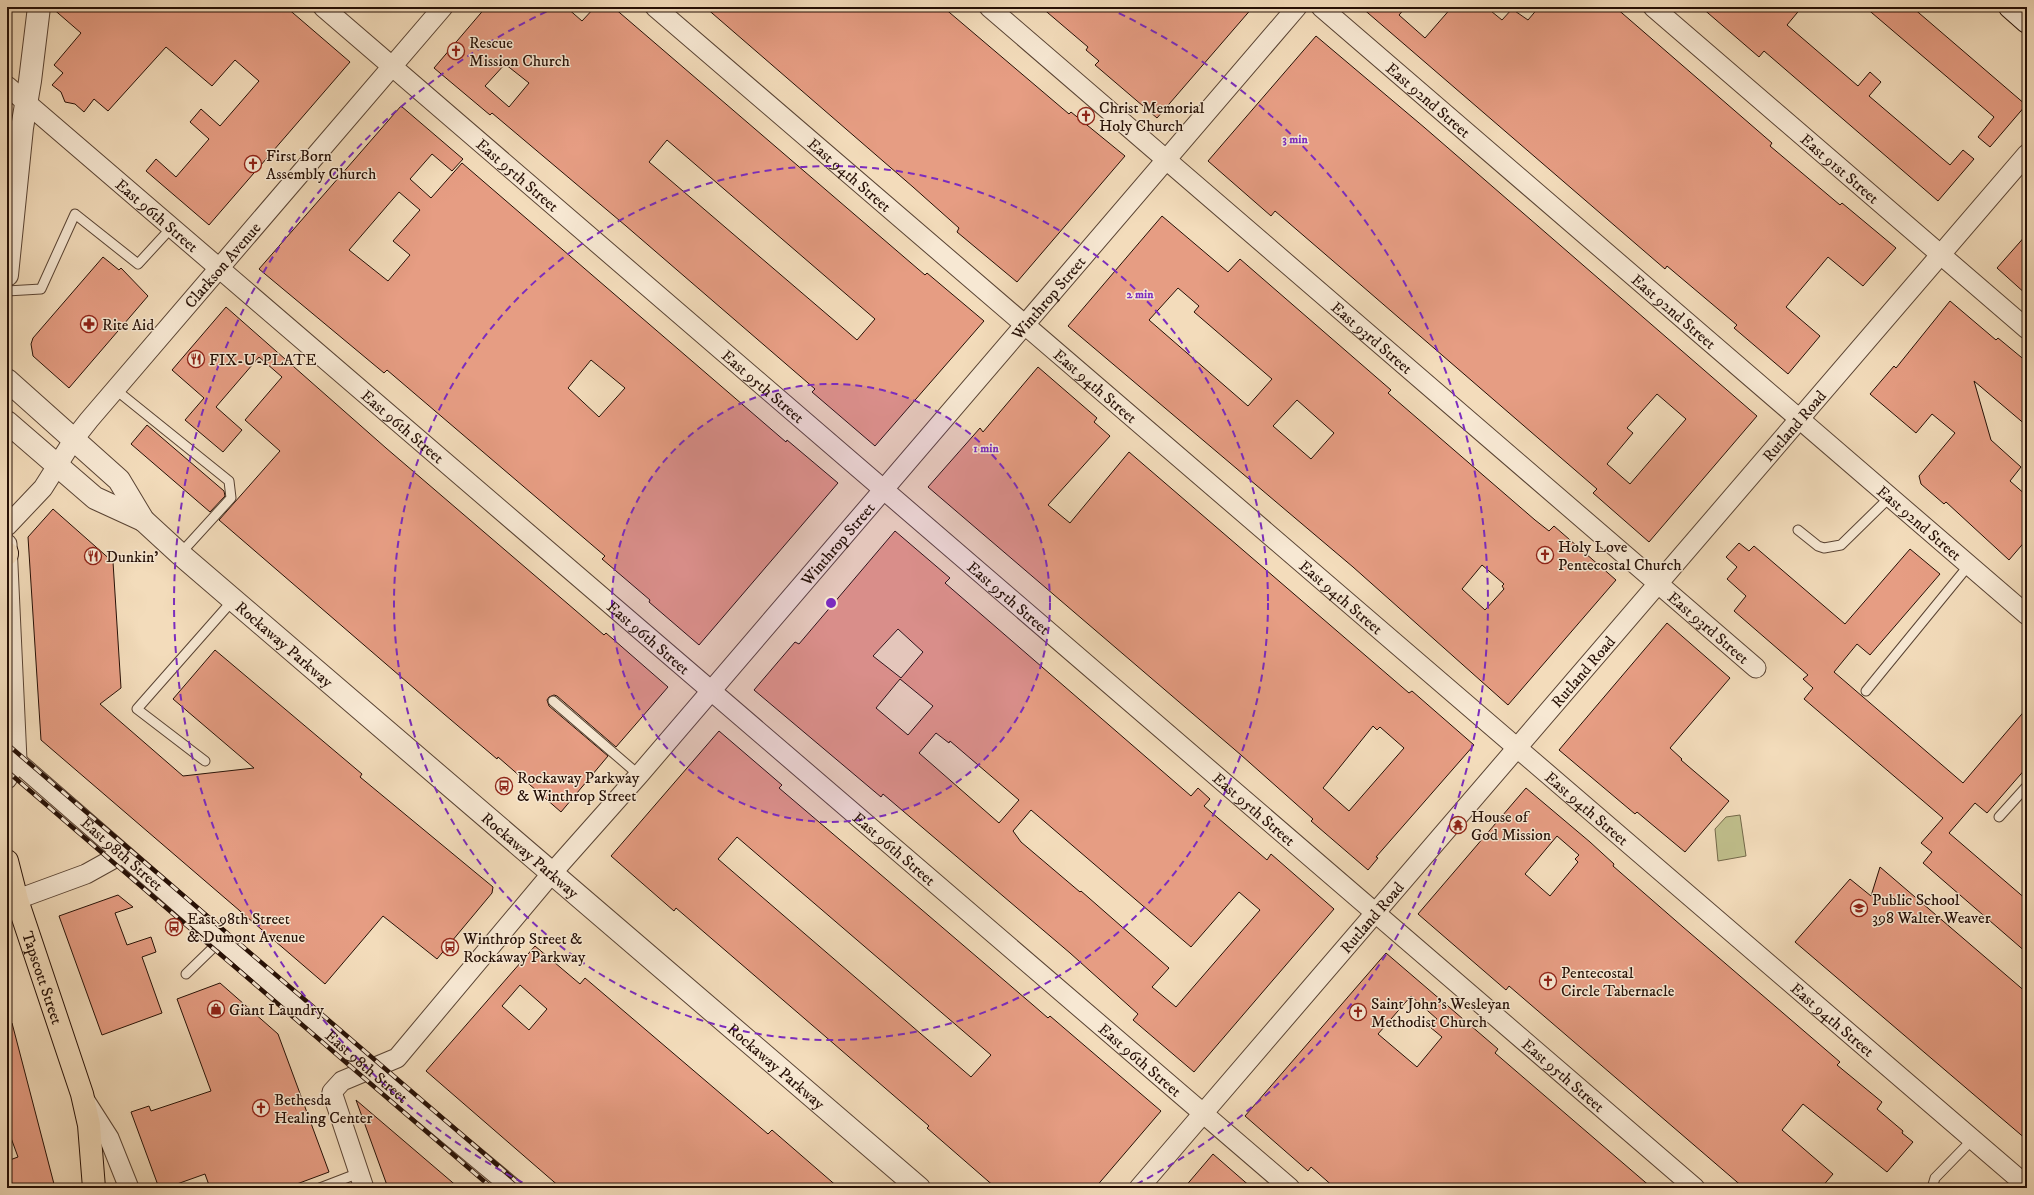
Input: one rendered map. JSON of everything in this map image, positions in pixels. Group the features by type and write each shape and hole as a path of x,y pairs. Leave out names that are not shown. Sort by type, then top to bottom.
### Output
{"main road":[{"name":"Tapscott Street","path":"7,861 12,902 82,1094 90,1131 94,1188"}],"street":[{"path":"7,275 26,103 39,7"},
{"name":"East 95th Street","path":"323,7 1376,911 1696,1188"},
{"name":"Clarkson Avenue","path":"7,526 43,488 74,439 443,7"},
{"name":"East 94th Street","path":"655,7 2027,1186"},
{"name":"East 93rd Street","path":"989,7 1756,668"},
{"name":"Winthrop Street","path":"361,1180 332,1092 342,1081 397,1058 552,873 639,775 710,690 1297,7"},
{"name":"East 92nd Street","path":"1321,7 2027,615"},
{"name":"East 91st Street","path":"1653,7 2027,329"},
{"path":"2010,7 2027,22"},
{"name":"East 96th Street","path":"7,86 1290,1188"},
{"name":"Rutland Road","path":"1139,1188 2027,154"},
{"name":"Rockaway Parkway","path":"7,380 119,480 143,520 180,554 919,1188"},
{"name":"Rockaway Parkway","path":"7,422 95,498 143,520"},
{"path":"7,544 12,756 7,779"},
{"name":"East 98th Street","path":"12,756 122,854 370,1069 513,1188"},
{"path":"12,902 86,874 122,854"},
{"name":"Tapscott Street","path":"82,1094 108,1138 129,1188"}],"lane":[{"path":"7,291 41,289 75,214 138,264 172,227"},
{"path":"116,390 229,481 231,498 180,554"},
{"path":"1798,530 1818,546 1824,548 1841,545 1890,497"},
{"path":"1866,691 1969,565"},
{"path":"205,761 137,709 233,600"},
{"path":"553,701 639,775"},
{"path":"2000,817 2027,786"},
{"path":"186,974 221,940"},
{"path":"1932,1188 1935,1178 1973,1139"},
{"path":"320,1188 361,1180"}],"shaded area":[{"path":"1740,815 1746,856 1718,861 1715,829 1726,817"}],"building":[{"path":"51,7 286,7 350,62 209,225 146,171 156,159 176,177 209,139 190,122 201,109 220,126 259,81 235,60 212,86 166,47 108,111 94,99 84,112 75,104 65,102 61,92 52,85 63,73 54,65 81,33"},
{"path":"486,7 566,7 582,21 595,7 613,7 925,275 927,273 984,321 875,446 812,392 815,389 626,226 492,113 490,115 434,68","holes":["505,64 529,83 509,107 485,86","667,140 875,319 857,340 649,162"]},
{"path":"705,7 943,7 1069,114 1071,112 1125,156 1017,282 957,232 959,228 913,187"},
{"path":"1041,7 1253,7 1157,118 1095,65 1099,61 1086,50 1088,47"},
{"path":"1361,7 1406,7 1399,15 1425,38 1452,7 1486,7 1502,20 1512,9 1528,20 1539,7 1615,7 1772,143 1770,146 1840,205 1842,203 1896,248 1863,286 1828,257 1786,307 1820,336 1788,374 1734,328 1737,325 1667,266 1665,269"},
{"path":"1701,7 1802,7 1787,25 1858,86 1870,72 1881,82 1869,96 1950,165 1963,150 1974,159 1938,201 1764,51 1759,57"},
{"path":"1865,7 1912,7 2026,105 1990,147 1978,137 1994,117"},
{"path":"1316,36 1425,128 1757,416 1649,542 1593,493 1597,489 1354,279 1275,211 1271,216 1208,161","holes":["1657,394 1686,419 1630,484 1607,464 1633,433 1627,428"]},
{"path":"401,106 463,159 452,171 432,154 410,179 431,198 462,163 786,442 787,440 838,483 699,645 602,559 605,556 387,370 384,373 259,269","holes":["399,192 420,210 393,241 410,255 388,281 349,250","591,360 625,388 599,417 568,388"]},
{"path":"1162,216 1228,272 1240,259 1391,390 1388,393 1535,520 1549,531 1554,526 1616,580 1508,705 1353,567 1068,326","holes":["1178,288 1199,306 1194,312 1272,379 1248,406 1149,320","1297,400 1334,433 1311,459 1273,426","1482,565 1504,584 1502,586 1504,589 1485,610 1462,589"]},
{"path":"2027,234 2027,295 1997,268"},
{"path":"103,257 119,270 121,268 148,296 69,388 33,356 31,344 33,338"},
{"path":"1950,301 1996,340 1998,338 2027,362 2027,426 1974,381 1991,440 2021,467 2010,481 2027,496 2027,539 2009,560 1946,502 1944,504 1921,484 1919,476 1955,433 1932,414 1916,433 1870,394 1894,366 1896,368"},
{"path":"226,307 386,448 604,635 606,633 668,687 616,747 557,696 554,695 549,697 547,700 549,706 608,756 561,812 498,757 497,759 444,714 219,520 280,451 245,420 282,377 259,357 216,407 242,430 223,452 185,420 204,398 172,370"},
{"path":"1038,367 1097,418 1094,422 1110,436 1048,505 1070,523 1129,452 1409,693 1412,691 1474,745 1376,857 1378,858 1368,870 1311,821 1313,819 1241,755 928,487 980,428 983,432","holes":["1373,726 1377,730 1380,727 1404,748 1349,811 1323,788"]},
{"path":"147,425 224,491 225,496 210,512 131,444"},
{"path":"53,509 113,562 121,688 100,704 183,776 254,768 173,699 215,650 362,774 360,777 493,887 492,893 437,959 383,916 325,984 41,740 28,537"},
{"path":"895,531 950,578 945,583 1191,796 1198,788 1210,799 1204,806 1267,860 1271,854 1334,909 1194,1072 1133,1020 1138,1014 1070,953 883,794 881,797 754,690 795,642 799,644","holes":["898,629 923,652 901,678 873,656","900,679 933,706 908,735 876,708","936,733 949,743 950,741 1019,800 999,823 919,753","1031,810 1191,947 1239,892 1260,910 1176,1007 1152,987 1169,968 1081,891 1080,892 1021,842 1013,831"]},
{"path":"1739,543 1749,551 1754,546 1845,624 1910,549 1940,574 1870,655 1857,644 1834,672 1963,783 2027,708 2027,767 1987,813 1975,803 1949,833 2027,900 2027,953 1923,863 1932,852 1921,843 1943,818 1804,699 1813,688 1803,679 1808,675 1734,611 1746,596 1727,579 1737,567 1726,557"},
{"path":"1667,623 1730,678 1670,748 1682,759 1681,760 1729,801 1685,852 1637,812 1635,814 1559,750"},
{"path":"719,731 782,785 779,788 1048,1018 1050,1016 1161,1111 1095,1188 996,1188 927,1128 929,1126 819,1031 676,908 674,911 611,856","holes":["737,837 991,1055 971,1077 718,859"]},
{"path":"1526,788 1590,842 1614,864 1613,866 1840,1062 1837,1065 1882,1102 1877,1109 1903,1131 1902,1133 1913,1142 1887,1172 1803,1104 1782,1130 1833,1174 1821,1188 1744,1188 1509,986 1506,990 1418,914","holes":["1557,836 1579,855 1575,859 1578,862 1550,896 1525,874"]},
{"path":"1880,867 2027,993 2027,1140 1795,942 1850,879 1871,896"},
{"path":"118,895 133,907 115,913 127,945 151,937 156,952 142,957 162,1013 102,1035 59,916"},
{"path":"535,946 580,984 585,978 768,1134 772,1130 839,1188 561,1188 426,1071","holes":["520,985 547,1009 529,1030 502,1006"]},
{"path":"1386,953 1498,1049 1495,1053 1652,1188 1335,1188 1311,1167 1308,1171 1245,1116","holes":["1411,996 1437,1019 1430,1027 1442,1037 1417,1067 1378,1034"]},
{"path":"220,983 278,1034 329,1172 286,1188 210,1188 205,1174 177,1184 178,1188 159,1188 131,1112 149,1106 151,1111 211,1091 177,999"},
{"path":"12,1023 54,1184 42,1188 10,1188 7,1178 7,1161 18,1157 7,1127 7,1024"},
{"path":"356,1100 459,1188 388,1188"},
{"path":"1213,1154 1252,1188 1184,1188"}],"railway":[{"path":"7,744 524,1188"},
{"path":"7,771 492,1188"}],"place":[{"name":"Rescue Mission Church","path":"456,51"},
{"name":"Christ Memorial Holy Church","path":"1086,116"},
{"name":"First Born Assembly Church","path":"253,164"},
{"name":"Rite Aid","path":"89,324"},
{"name":"FIX-U-PLATE","path":"196,359"},
{"name":"Holy Love Pentecostal Church","path":"1545,555"},
{"name":"Dunkin'","path":"93,556"},
{"name":"Rockaway Parkway & Winthrop Street","path":"504,786"},
{"name":"House of God Mission","path":"1458,825"},
{"name":"Public School 398 Walter Weaver","path":"1859,908"},
{"name":"East 98th Street & Dumont Avenue","path":"174,927"},
{"name":"Winthrop Street & Rockaway Parkway","path":"450,947"},
{"name":"Pentecostal Circle Tabernacle","path":"1548,981"},
{"name":"Giant Laundry","path":"216,1009"},
{"name":"Saint John's Wesleyan Methodist Church","path":"1358,1012"},
{"name":"Bethesda Healing Center","path":"261,1108"}]}
